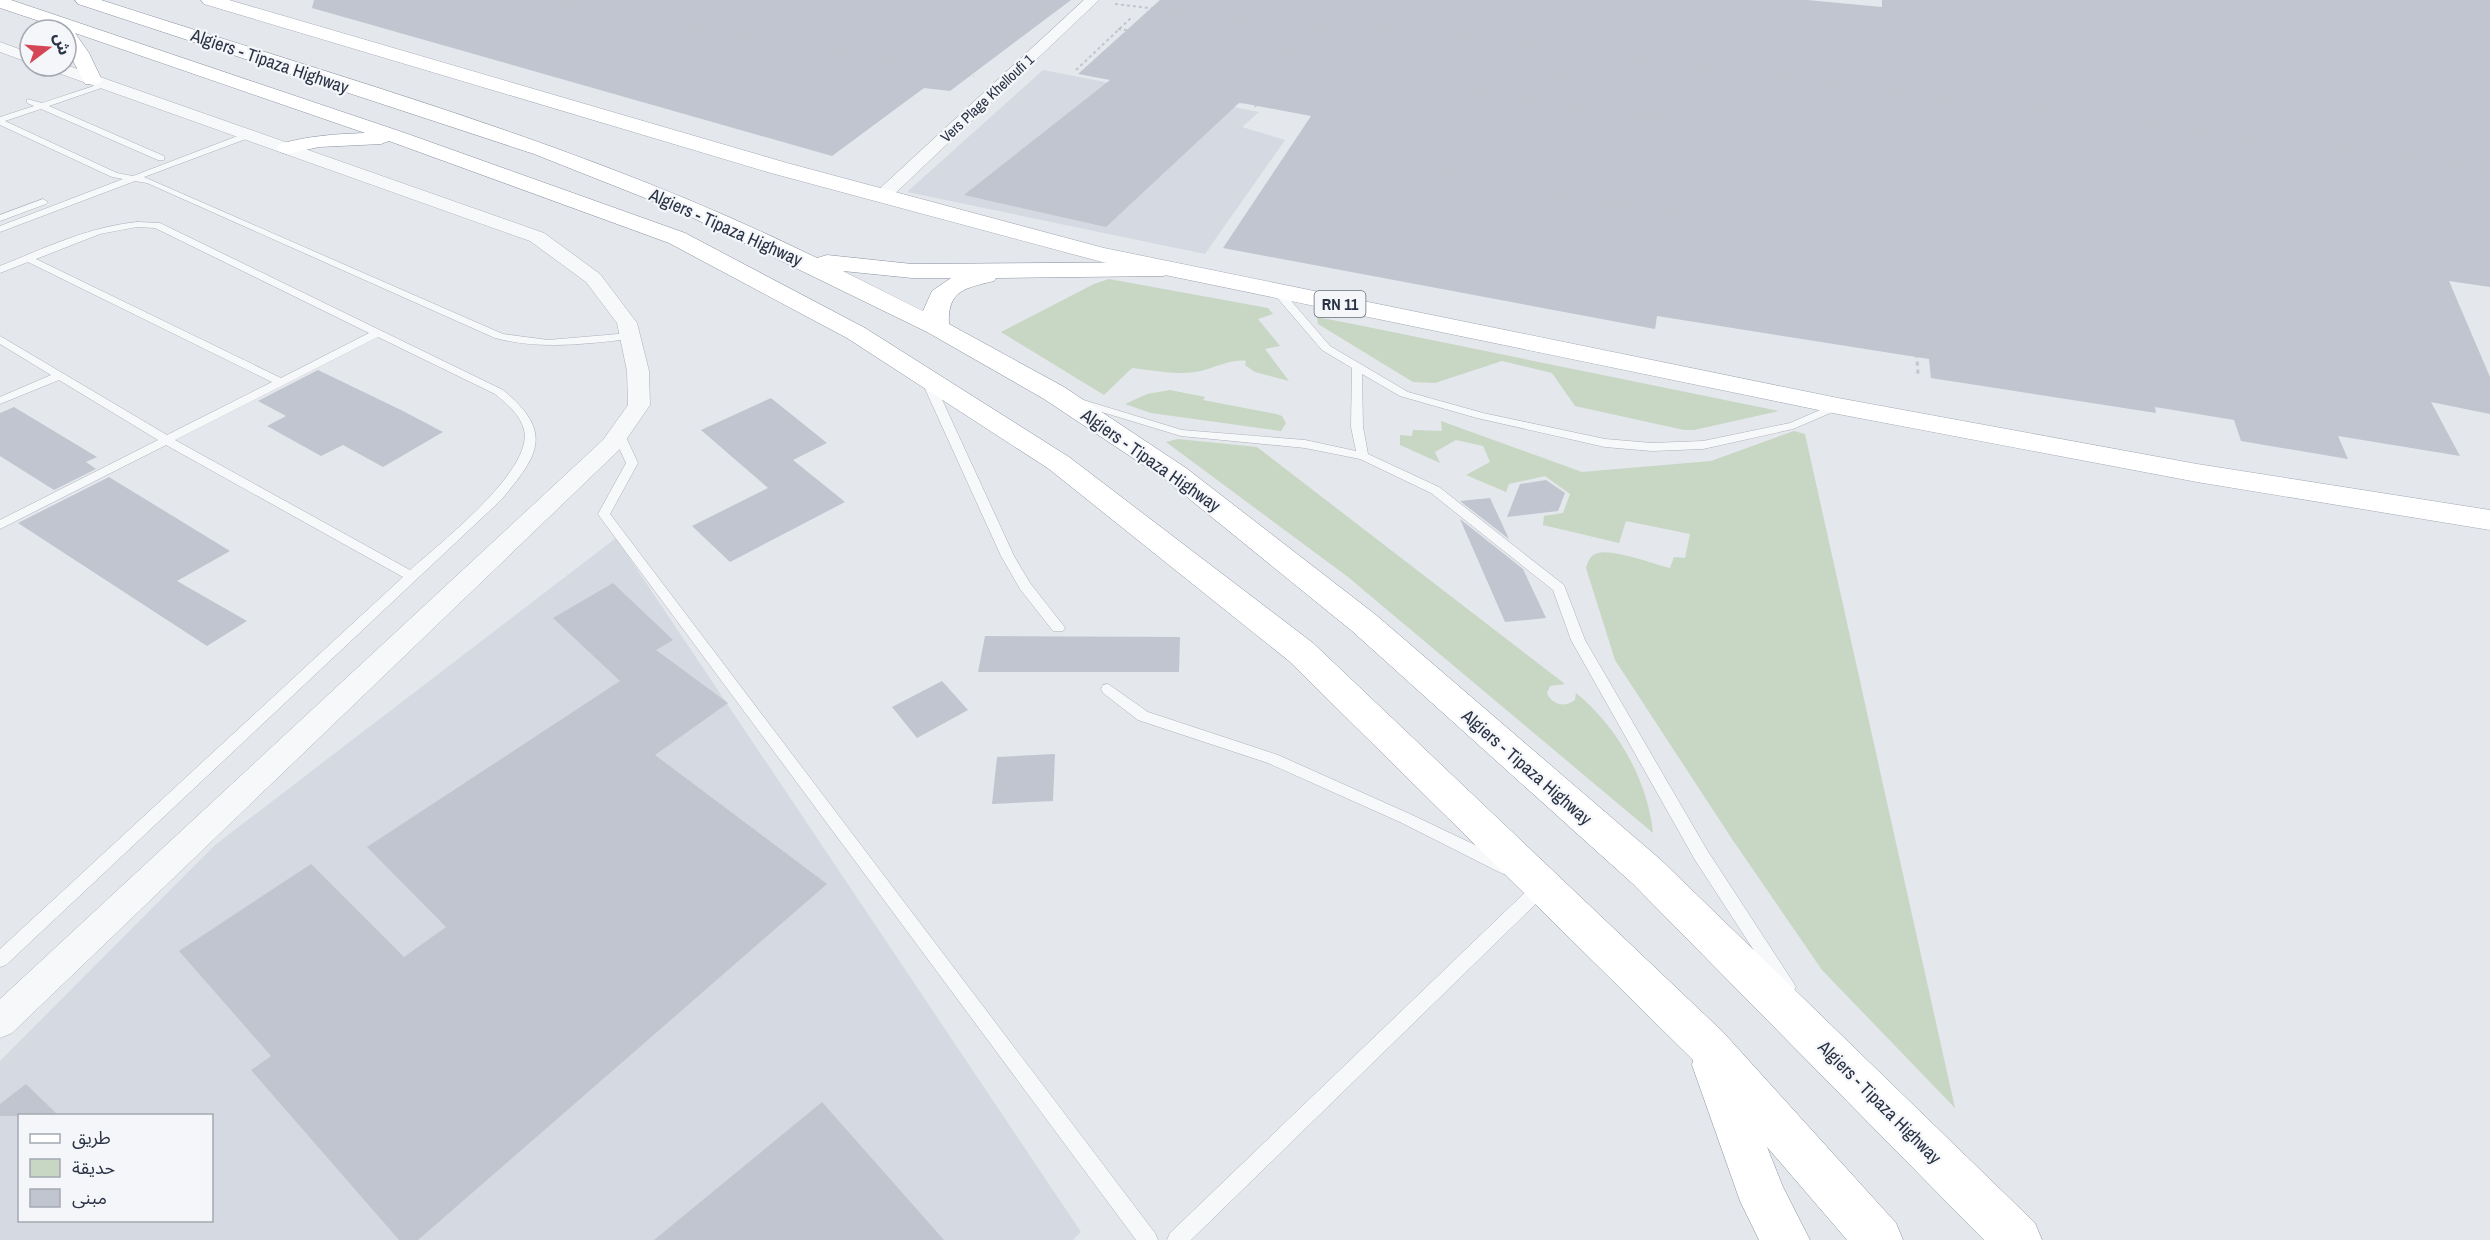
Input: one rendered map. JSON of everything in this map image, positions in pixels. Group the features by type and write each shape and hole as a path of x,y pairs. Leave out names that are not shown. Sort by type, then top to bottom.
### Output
{"main road":[{"name":"Algiers - Tipaza Highway","path":"84,0 541,150 691,208 936,327 1054,393 1176,474 1364,623 1647,872 2018,1240"},
{"name":"RN 11","path":"210,0 881,197 1048,242 1163,268 1838,406 2197,472 2490,520"},
{"name":"Algiers - Tipaza Highway","path":"0,2 38,18"},
{"name":"Algiers - Tipaza Highway","path":"78,33 398,137 677,238 856,333 1059,463 1301,652 1708,1046 1879,1240"},
{"path":"78,50 99,83"},
{"path":"288,148 319,141 398,137"},
{"path":"798,258 888,270 1005,272 1118,267 1163,268"},
{"path":"936,327 934,310 941,295 961,282 1005,272"},
{"path":"1708,1046 1764,1201 1786,1240"}],"street":[{"name":"Vers Plage Khelloufi 1","path":"881,197 1091,1"},
{"path":"0,46 18,53"},
{"path":"0,1022 611,445 639,405 638,370 627,323 593,278 537,237 78,75"}],"lane":[{"path":"0,111 99,83"},
{"path":"0,121 99,83"},
{"path":"30,101 161,158"},
{"path":"0,121 115,175 149,181 515,341 553,344 630,336"},
{"path":"0,218 161,158 244,132"},
{"path":"0,229 134,178 244,132"},
{"path":"0,270 111,228 137,224 158,225 499,392 519,406 530,425 530,447 519,472 497,497 0,960"},
{"path":"29,259 281,382"},
{"path":"1276,291 1326,348 1357,369 1404,394 1481,416 1605,443 1640,446 1703,445 1793,426 1838,406"},
{"path":"0,525 377,333"},
{"path":"0,339 166,440 412,577"},
{"path":"1357,369 1357,427 1363,456"},
{"path":"0,401 60,375"},
{"path":"927,380 954,436 966,472 1022,583 1058,628"},
{"path":"1054,393 1120,416 1181,433 1305,444 1363,456 1435,490 1559,588 1578,640 1701,855 1812,1026 1949,1170"},
{"path":"619,435 632,463 604,514 1148,1240"},
{"path":"1108,689 1143,716 1273,759 1405,818 1543,886 1177,1240"}],"path":[{"path":"542,0 1004,81"},
{"path":"1245,19 1262,0"},
{"path":"1388,32 1409,0"},
{"path":"1700,67 1704,64 1716,0"},
{"path":"2244,0 2255,34"},
{"path":"1091,1 1316,28 1432,32 2490,169"},
{"path":"1917,11 1930,96"},
{"path":"1076,70 1132,16"},
{"path":"1255,107 1316,28"},
{"path":"2102,29 2139,123"},
{"path":"1118,30 1297,52"},
{"path":"1442,175 1497,55 1499,41"},
{"path":"1497,55 1502,59 1563,77 1589,97"},
{"path":"1898,92 1918,374"},
{"path":"1479,93 1692,123"},
{"path":"1292,149 1675,213"}],"shaded area":[{"path":"1043,70 1259,112 1242,127 1285,140 1205,254 907,192"},
{"path":"616,538 1081,1232 1073,1240 0,1240 0,1061 215,845"}],"green space":[{"path":"1109,279 1268,308 1273,314 1258,319 1280,346 1265,349 1289,381 1255,372 1245,365 1246,361 1234,361 1187,373 1132,368 1104,395 1001,332 1094,284"},
{"path":"1317,317 1779,411 1694,430 1684,430 1575,406 1552,373 1502,361 1435,383 1413,382 1318,324"},
{"path":"1170,390 1205,397 1203,400 1276,414 1282,416 1286,423 1281,431 1151,413 1125,404 1147,394"},
{"path":"1441,421 1582,472 1711,461 1794,431 1805,434 1955,1108 1822,970 1732,839 1615,660 1586,568 1590,559 1598,553 1614,553 1670,568 1674,557 1685,558 1690,534 1626,521 1619,543 1543,525 1544,516 1563,513 1570,494 1545,476 1509,484 1506,492 1466,475 1490,462 1483,446 1456,440 1435,452 1440,463 1400,445 1400,435 1412,436 1413,430 1442,431"},
{"path":"1178,439 1257,447 1565,684 1550,686 1547,693 1555,703 1567,704 1575,700 1576,693 1605,721 1628,756 1645,794 1653,833 1348,577 1166,442"}],"building":[{"path":"314,0 1071,0 950,91 924,88 832,156 312,8"},
{"path":"1160,0 1807,0 1882,7 1882,0 2490,0 2490,287 2449,281 2490,377 2490,414 2431,402 2460,456 2338,436 2348,459 2241,441 2234,420 2155,407 2156,413 1931,378 1929,359 1657,316 1655,329 1223,248 1311,116 1247,104 1239,103 1106,227 964,195 1110,80 1078,74"},
{"path":"318,370 443,432 383,467 343,445 321,456 267,426 286,416 258,401"},
{"path":"771,398 827,443 793,460 845,502 730,562 692,526 768,488 701,430"},
{"path":"14,407 97,457 86,462 96,469 54,490 0,456 0,413"},
{"path":"109,477 230,551 177,581 247,621 207,646 18,523"},
{"path":"1546,480 1565,493 1558,511 1507,517 1520,484"},
{"path":"1490,498 1509,539 1460,501"},
{"path":"1460,519 1523,569 1546,618 1505,622"},
{"path":"613,583 673,640 656,650 728,703 655,755 827,884 418,1240 399,1240 251,1070 271,1056 179,951 311,864 404,957 446,927 367,847 620,681 553,618"},
{"path":"985,636 1180,637 1179,672 978,672"},
{"path":"942,681 968,710 917,738 892,707"},
{"path":"1055,754 1053,801 992,804 997,757"},
{"path":"26,1084 57,1114 0,1116 0,1104"},
{"path":"822,1102 944,1240 654,1240"}]}
